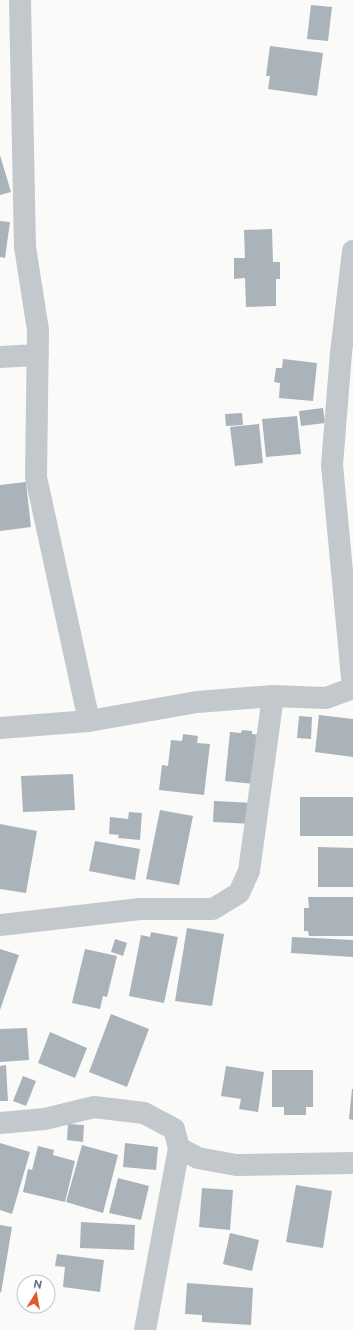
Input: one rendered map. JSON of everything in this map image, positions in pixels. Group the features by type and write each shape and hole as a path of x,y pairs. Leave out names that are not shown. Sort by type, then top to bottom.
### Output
{"street":[{"path":"20,0 25,247 38,330 36,477 88,721"},
{"path":"0,728 88,721 197,702 273,696 326,698 353,688 332,465 341,353 353,251"},
{"path":"0,357 38,355"},
{"path":"0,925 140,909 213,909 240,893 249,871 273,696"},
{"path":"0,1123 45,1119 94,1107 144,1113 174,1129 179,1148 145,1330"},
{"path":"179,1148 198,1158 236,1165 353,1163"}],"building":[{"path":"311,5 332,7 328,41 307,39"},
{"path":"270,46 323,53 317,96 268,89 270,76 266,76"},
{"path":"0,155 11,192 0,195"},
{"path":"0,221 10,222 5,258 0,257"},
{"path":"272,229 273,262 280,262 280,279 276,279 276,306 246,307 245,278 234,279 234,258 245,258 244,230"},
{"path":"283,359 317,363 313,401 279,398 280,383 274,382 276,368 282,368"},
{"path":"323,408 325,423 301,426 299,411"},
{"path":"242,413 243,425 226,426 225,414"},
{"path":"297,416 301,454 266,457 262,419"},
{"path":"259,424 263,463 235,466 230,427"},
{"path":"26,482 31,527 0,531 0,485"},
{"path":"319,715 353,719 353,757 315,752"},
{"path":"299,716 312,717 311,739 297,738"},
{"path":"242,730 252,731 252,734 260,735 254,784 225,781 230,732 241,733"},
{"path":"183,734 198,736 197,743 210,744 204,795 159,790 162,765 168,766 171,740 182,741"},
{"path":"73,774 75,810 23,812 21,776"},
{"path":"300,797 353,797 353,836 300,836"},
{"path":"214,801 255,803 254,824 213,822"},
{"path":"160,810 193,816 179,885 146,879"},
{"path":"129,812 142,813 140,840 118,838 119,835 109,834 110,817 128,819"},
{"path":"0,824 37,831 26,893 0,889"},
{"path":"95,841 140,849 135,880 89,871"},
{"path":"318,847 353,848 353,887 318,887"},
{"path":"308,897 353,897 353,936 309,936 308,931 304,931 304,908 309,908"},
{"path":"187,928 224,934 212,1006 175,1001"},
{"path":"151,932 178,937 164,1003 129,996 141,935 150,937"},
{"path":"292,937 353,940 353,957 291,953"},
{"path":"115,939 127,943 123,956 111,952"},
{"path":"0,949 19,955 0,1010"},
{"path":"85,949 117,956 107,997 103,996 100,1009 72,1003"},
{"path":"111,1014 149,1029 127,1087 89,1072"},
{"path":"27,1028 29,1060 0,1062 0,1029"},
{"path":"50,1032 87,1048 75,1078 38,1063"},
{"path":"6,1065 8,1101 0,1101 0,1066"},
{"path":"226,1066 264,1072 258,1112 239,1109 241,1099 221,1096"},
{"path":"272,1070 313,1070 313,1107 306,1107 306,1115 284,1115 284,1107 272,1107"},
{"path":"23,1076 36,1081 26,1106 13,1101"},
{"path":"353,1089 353,1120 349,1119"},
{"path":"68,1124 84,1125 83,1142 67,1140"},
{"path":"0,1143 30,1152 12,1214 0,1210"},
{"path":"125,1143 158,1147 156,1170 123,1167"},
{"path":"82,1145 118,1155 103,1213 66,1202"},
{"path":"38,1146 54,1150 53,1155 75,1161 65,1202 23,1192 28,1169 32,1170"},
{"path":"118,1178 149,1186 141,1220 109,1213"},
{"path":"296,1185 332,1191 323,1248 286,1242"},
{"path":"202,1188 233,1190 230,1230 199,1227"},
{"path":"81,1222 135,1225 134,1250 80,1248"},
{"path":"0,1225 12,1227 1,1293 0,1292"},
{"path":"230,1233 259,1240 252,1271 223,1264"},
{"path":"57,1254 104,1260 100,1292 63,1287 65,1267 55,1266"},
{"path":"187,1283 253,1288 251,1325 202,1322 202,1315 185,1314"}]}
